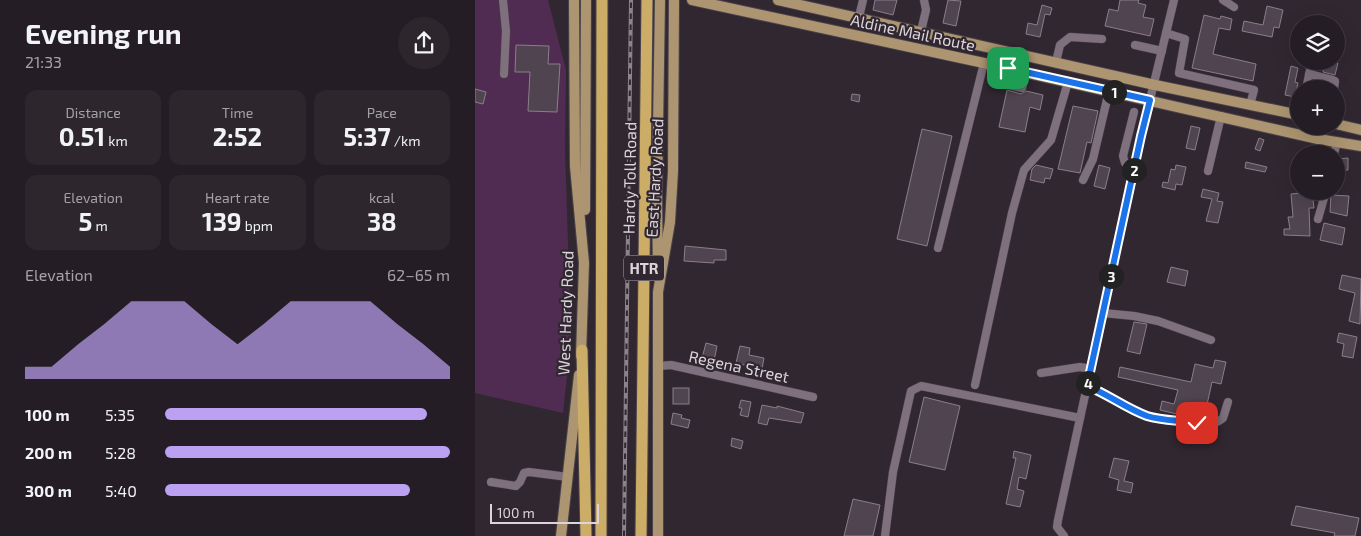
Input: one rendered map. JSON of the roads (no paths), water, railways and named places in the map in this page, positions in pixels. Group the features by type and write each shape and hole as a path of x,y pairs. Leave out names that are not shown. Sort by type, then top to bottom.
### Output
{"highway":[{"name":"Hardy Toll Road","path":"601,536 602,0"},
{"name":"Hardy Toll Road","path":"641,536 647,0"},
{"path":"581,350 586,536"}],"main road":[{"name":"West Hardy Road","path":"561,536 581,350 584,263 575,166 574,0"},
{"path":"584,263 586,0"},
{"path":"658,292 657,202 660,0"},
{"name":"East Hardy Road","path":"658,536 658,292 670,222 674,0"},
{"name":"Aldine Mail Route","path":"692,0 984,62 1290,132"},
{"name":"Aldine Mail Route","path":"777,0 1290,114"},
{"path":"855,36 859,17"},
{"path":"984,62 988,47"},
{"path":"1345,126 1361,130"},
{"name":"Aldine Mail Route","path":"1305,135 1361,146"}],"street":[{"path":"503,0 506,31 504,74"},
{"path":"859,17 863,0"},
{"path":"921,31 926,10 924,0"},
{"path":"1064,536 1057,527 1061,506 1135,166 1174,0"},
{"path":"1223,0 1234,7"},
{"path":"1167,33 1185,39 1175,89"},
{"path":"1056,62 1060,45 1070,37 1102,39"},
{"path":"1135,45 1162,52"},
{"path":"938,248 984,62"},
{"path":"1008,68 1005,84 1022,88 1026,72"},
{"path":"1308,80 1310,70"},
{"path":"1179,73 1254,90 1250,105"},
{"path":"1309,74 1333,80"},
{"path":"975,385 1012,213 1024,170 1051,140 1067,82"},
{"path":"1083,180 1093,159 1109,91"},
{"path":"1134,112 1123,156 1125,163 1135,166"},
{"path":"1207,171 1221,116"},
{"path":"1318,220 1324,200"},
{"path":"1103,313 1158,321 1211,340"},
{"name":"Regena Street","path":"659,366 671,365 813,397"},
{"path":"1041,374 1079,367 1091,370"},
{"path":"885,536 893,472 911,391 921,386 1080,418"},
{"path":"1087,386 1100,391 1126,407 1161,419 1213,424 1223,418 1228,402"},
{"path":"491,482 516,486 524,473 529,472 568,477"}],"railway":[{"path":"624,536 631,0"}]}
